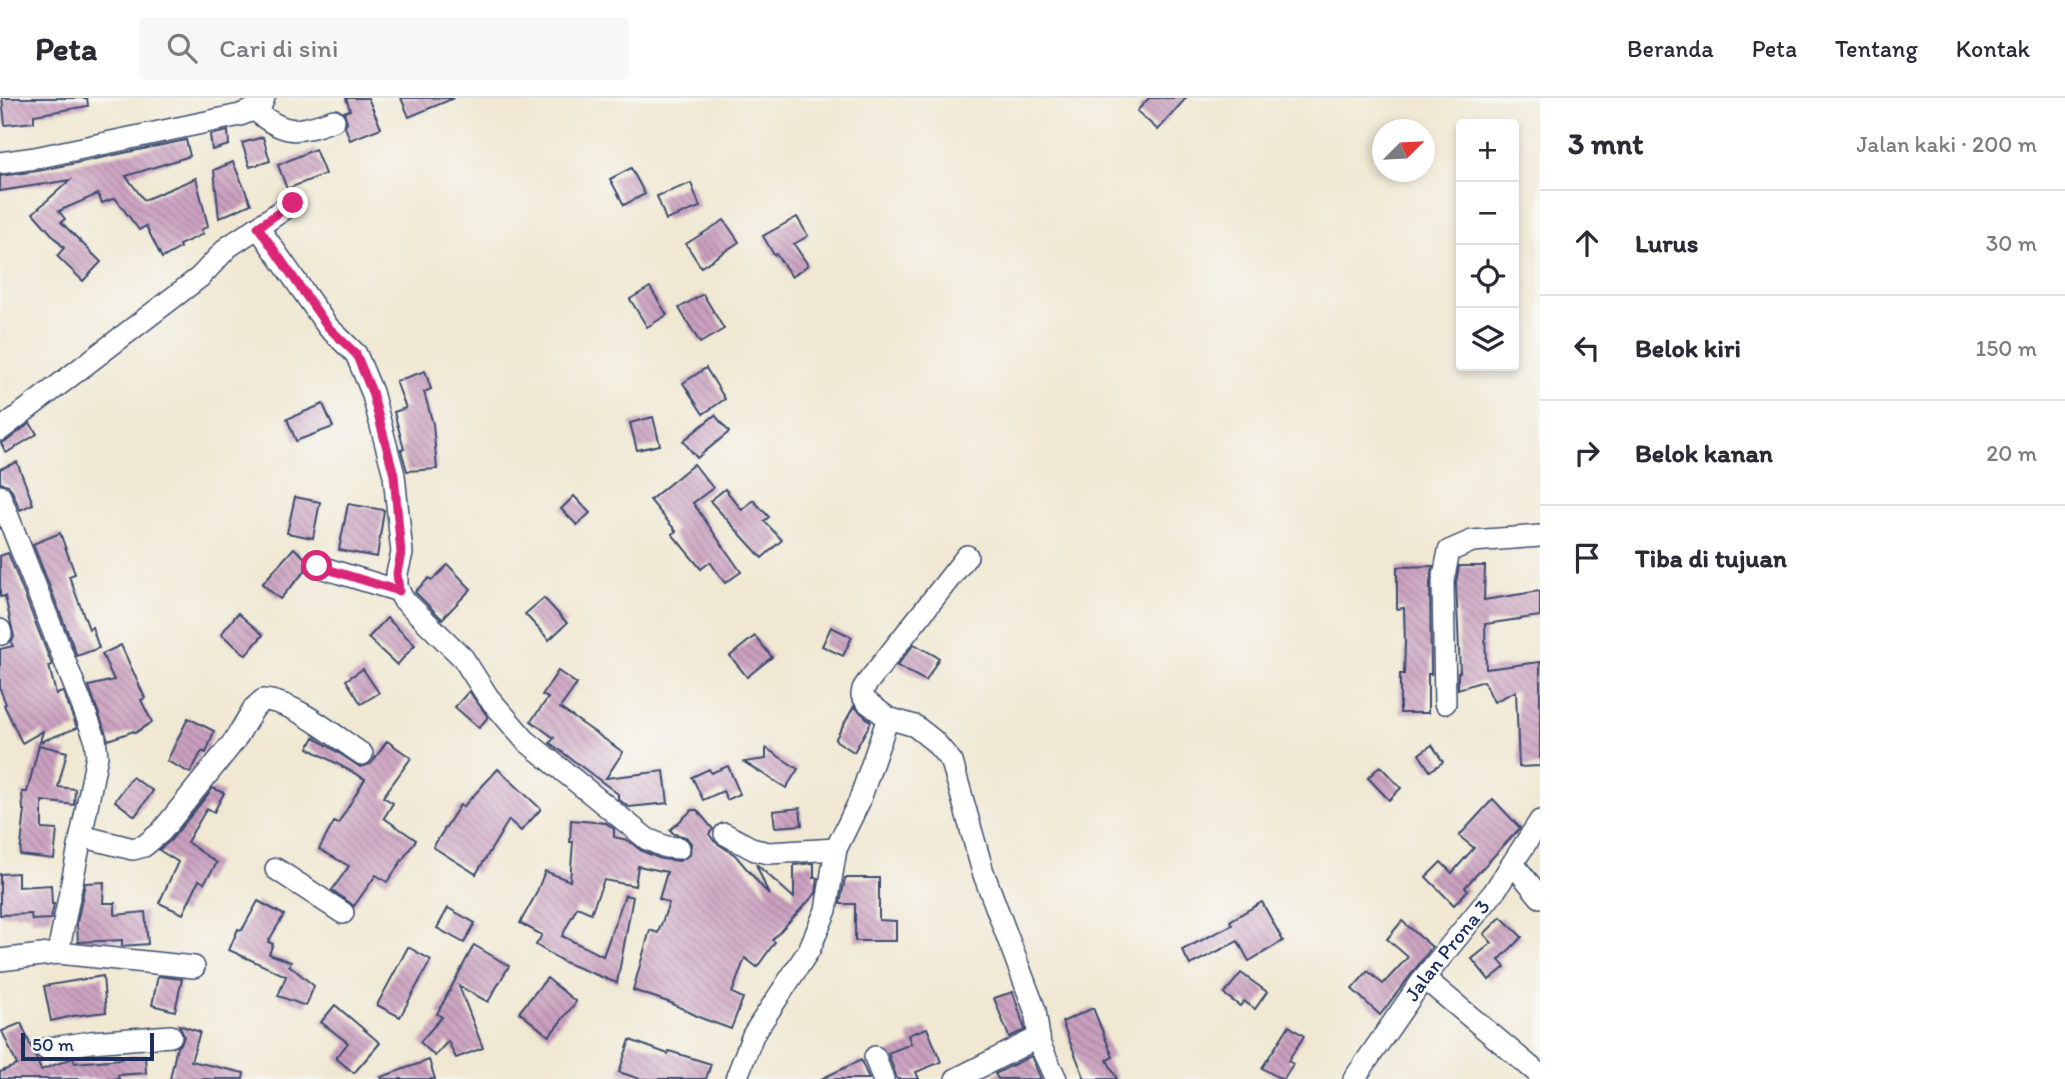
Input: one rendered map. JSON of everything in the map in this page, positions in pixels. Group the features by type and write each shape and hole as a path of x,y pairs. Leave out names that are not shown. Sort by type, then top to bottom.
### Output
{"street":[{"path":"0,163 240,115 259,104 270,123 284,129 299,130 334,120"},
{"path":"0,430 200,276 228,247 293,203"},
{"path":"258,227 328,327 356,354 372,392 394,475 401,553 397,573 403,599 463,658 488,697 524,740 648,839 666,847 679,848"},
{"path":"0,496 95,738 96,770 58,953"},
{"path":"1445,703 1443,581 1449,551 1472,541 1540,536"},
{"path":"967,556 863,689 863,695 867,702 888,718 915,726 934,741 952,762 983,872 1035,1010 1040,1045 1056,1079"},
{"path":"317,566 399,591"},
{"path":"81,836 134,849 144,846 161,832 235,740 254,709 263,700 273,700 290,707 362,754"},
{"path":"736,1079 753,1035 809,950 827,910 836,849 859,802 888,718"},
{"name":"Jalan Prona 3","path":"1354,1079 1424,978 1514,865 1540,821"},
{"path":"724,834 755,850 769,853 836,849"},
{"path":"1514,865 1540,897"},
{"path":"276,869 343,913"},
{"path":"0,960 58,953 194,967"},
{"path":"1424,978 1540,1075"},
{"path":"46,1049 79,1043 171,1036"},
{"path":"956,1079 1039,1037"},
{"path":"875,1057 883,1079"}],"building":[{"path":"2,98 87,98 88,106 34,115 34,122 5,125"},
{"path":"346,98 368,98 381,128 350,140 345,127 347,122 344,112 350,110"},
{"path":"401,98 454,98 409,117"},
{"path":"1149,98 1186,98 1158,130 1137,111"},
{"path":"228,131 229,145 212,150 210,135"},
{"path":"263,137 270,161 250,167 242,143"},
{"path":"186,140 190,156 126,176 144,200 196,178 208,226 201,230 203,234 179,245 180,248 162,258 146,226 139,230 115,198 102,203 98,194 59,211 65,219 61,222 101,262 83,281 57,256 64,248 33,213 70,180 0,191 0,176 38,171"},
{"path":"315,149 325,174 287,189 278,165"},
{"path":"233,162 251,204 219,218 214,170"},
{"path":"631,168 645,194 624,205 610,179"},
{"path":"691,183 700,207 666,220 657,196"},
{"path":"797,217 808,236 794,244 808,265 792,277 763,236"},
{"path":"724,220 739,242 701,267 686,244"},
{"path":"650,287 667,315 647,327 630,299"},
{"path":"703,294 724,329 700,343 679,308"},
{"path":"706,368 725,399 703,414 683,383"},
{"path":"425,371 431,389 424,392 433,424 437,469 407,471 394,412 406,408 396,381"},
{"path":"323,404 333,427 296,441 287,419"},
{"path":"715,415 729,432 697,458 683,441"},
{"path":"653,417 660,445 637,450 630,423"},
{"path":"30,423 37,434 6,453 1,443"},
{"path":"17,462 33,504 20,510 8,485 0,483 0,469"},
{"path":"694,464 713,488 693,503 741,572 725,583 710,562 701,569 672,534 676,531 650,500"},
{"path":"725,489 742,510 753,500 769,517 764,521 782,540 762,558 710,501"},
{"path":"574,496 590,513 577,525 561,509"},
{"path":"295,497 320,502 313,538 287,533"},
{"path":"348,504 384,510 377,557 339,550"},
{"path":"60,533 75,574 69,576 99,648 77,656 33,544"},
{"path":"294,548 306,559 305,571 280,599 262,584"},
{"path":"8,553 52,665 49,666 56,694 63,692 77,728 40,742 43,731 22,743 4,705 6,704 0,689 0,649 13,646 11,642 14,637 5,596 0,597 0,556"},
{"path":"448,565 471,589 442,619 415,592"},
{"path":"1433,566 1430,581 1431,674 1428,674 1428,713 1400,713 1400,674 1404,674 1405,643 1404,608 1397,609 1397,567"},
{"path":"1459,566 1485,566 1484,600 1540,591 1540,616 1485,624 1486,669 1540,662 1540,766 1519,767 1516,691 1494,702 1484,681 1458,689 1460,672 1456,582"},
{"path":"544,598 567,623 549,640 525,614"},
{"path":"238,613 263,635 246,655 221,634"},
{"path":"387,618 415,645 397,665 368,638"},
{"path":"831,627 852,637 843,656 822,646"},
{"path":"755,636 772,657 747,677 730,656"},
{"path":"914,644 939,658 926,681 897,666"},
{"path":"121,645 145,698 141,700 152,722 135,733 134,731 108,740 89,686 114,680 102,654"},
{"path":"363,669 379,693 361,704 346,680"},
{"path":"558,671 577,684 560,708 623,752 606,778 664,771 668,803 629,807 618,799 618,794 550,743 554,738 531,721 548,698 542,695"},
{"path":"469,691 488,717 479,728 455,707"},
{"path":"854,706 871,722 854,752 835,740"},
{"path":"188,718 214,731 206,753 202,751 190,773 167,761"},
{"path":"314,737 360,767 371,764 387,741 411,758 383,797 393,803 384,818 416,840 387,882 376,875 354,906 332,890 349,866 319,849 334,822 338,824 365,779 308,748"},
{"path":"39,745 67,752 58,787 75,789 74,805 42,801 42,829 57,830 54,859 20,855 25,810 22,792 27,792"},
{"path":"1432,745 1443,762 1430,771 1419,754"},
{"path":"766,748 798,769 786,788 744,762 766,759"},
{"path":"728,766 740,794 727,800 723,791 703,800 692,777 709,769 711,773"},
{"path":"1380,766 1401,788 1389,800 1368,778"},
{"path":"498,769 541,809 521,831 509,820 476,874 433,847 460,805 463,807"},
{"path":"132,777 153,791 135,816 115,801"},
{"path":"213,788 224,793 214,812 207,808 187,842 217,863 204,883 199,880 183,914 159,903 178,862 159,850 171,840"},
{"path":"1493,799 1520,828 1465,887 1468,890 1454,905 1426,877 1441,862 1452,873 1474,848 1459,836"},
{"path":"800,808 802,825 775,827 773,811"},
{"path":"692,810 697,810 713,829 709,834 714,841 735,855 769,895 756,864 794,898 794,865 814,863 814,878 818,878 816,893 772,940 775,942 757,967 745,958 732,993 743,998 731,1029 633,990 650,930 658,933 669,903 659,899 667,872 638,866 635,886 604,880 591,913 577,907 562,936 603,956 625,895 633,897 617,983 564,962 536,945 542,935 520,923 545,871 570,881 573,842 570,842 571,820 606,823 614,829 614,837 627,840 642,851 661,859 679,861 690,855 691,843 686,837 670,830"},
{"path":"18,873 18,887 51,885 54,904 51,919 32,920 31,914 0,915 0,874"},
{"path":"845,878 879,878 879,920 896,921 896,941 855,941 855,904 840,904"},
{"path":"104,882 103,903 115,903 115,915 145,912 148,944 122,946 122,940 78,942 77,923 85,883"},
{"path":"258,901 284,915 268,942 273,944 269,954 291,962 289,965 314,986 306,1006 278,996 286,976 229,950 238,929 242,930"},
{"path":"1262,902 1283,941 1249,961 1238,941 1190,965 1182,950 1232,925 1230,921"},
{"path":"448,908 475,923 464,943 437,928"},
{"path":"1501,917 1522,937 1499,960 1505,967 1489,980 1472,959 1492,943 1484,934"},
{"path":"1402,921 1432,947 1380,1015 1352,989 1368,971 1383,984 1408,957 1387,939"},
{"path":"474,945 509,966 488,1002 459,986 483,1048 456,1058 448,1041 435,1056 420,1042 442,1017 437,1014"},
{"path":"408,947 431,960 400,1017 377,1005"},
{"path":"1241,973 1267,992 1255,1009 1244,1001 1240,1006 1224,994"},
{"path":"103,976 106,1012 51,1021 44,986"},
{"path":"158,976 182,979 175,1011 152,1005"},
{"path":"547,978 576,1002 549,1036 519,1012"},
{"path":"1013,992 1025,1030 1009,1037 994,998"},
{"path":"335,1005 380,1043 354,1073 336,1058 348,1043 321,1022"},
{"path":"1093,1008 1113,1057 1107,1060 1117,1079 1085,1079 1062,1022"},
{"path":"21,1023 41,1070 73,1058 75,1063 145,1055 146,1073 118,1075 119,1079 0,1079 0,1072 17,1065 2,1031"},
{"path":"179,1025 200,1032 191,1061 244,1073 243,1079 170,1079 177,1047 184,1036"},
{"path":"1289,1026 1304,1036 1288,1061 1293,1064 1284,1079 1281,1079 1262,1068"},
{"path":"927,1028 941,1062 916,1072 919,1079 897,1079 888,1053 911,1044 908,1035"},
{"path":"630,1040 668,1054 669,1051 711,1064 706,1079 640,1079 619,1072"},
{"path":"1031,1056 1041,1079 998,1079 995,1074"},
{"path":"429,1060 435,1079 381,1077"},
{"path":"861,1060 869,1079 821,1079"}],"route":[{"path":"293,203 258,227 328,327 356,354 372,392 394,475 401,553 397,573 399,591 317,566"}]}
